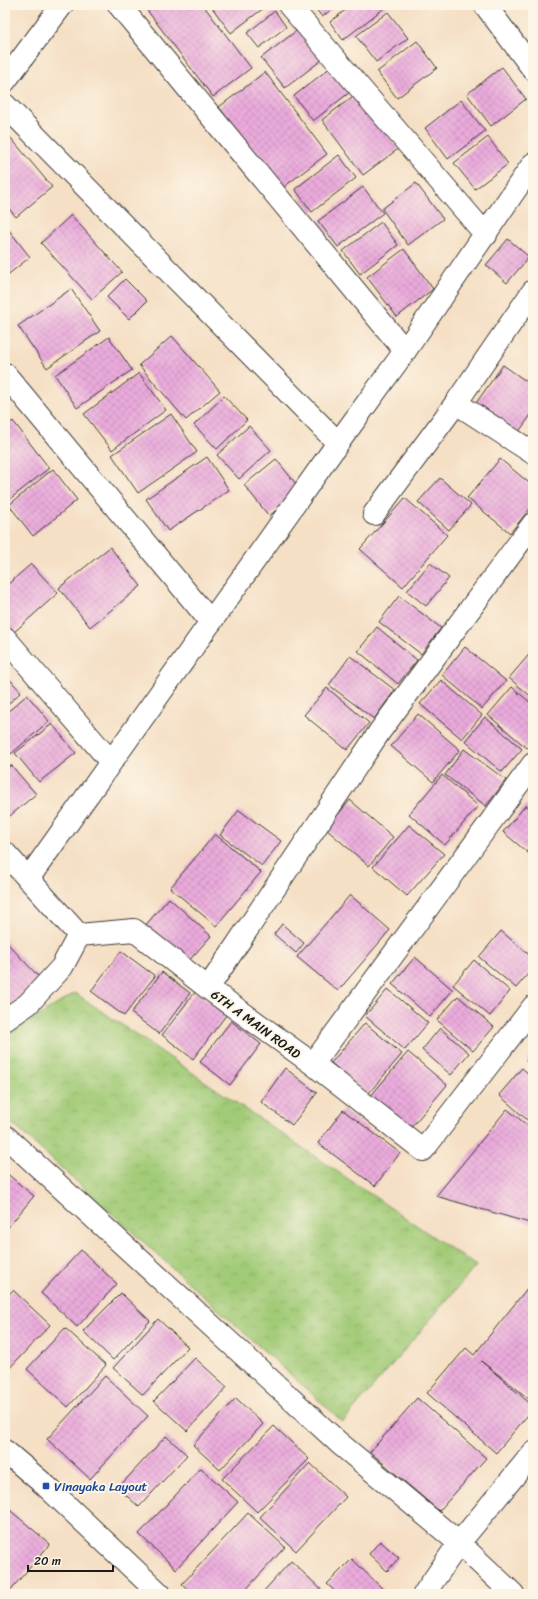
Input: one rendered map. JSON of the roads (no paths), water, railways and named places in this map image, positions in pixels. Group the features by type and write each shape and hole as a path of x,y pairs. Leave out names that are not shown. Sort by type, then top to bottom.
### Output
{"street":[{"path":"5,81 62,5"},
{"path":"119,5 405,351"},
{"path":"289,5 486,234"},
{"path":"485,5 533,69"},
{"path":"5,105 338,443"},
{"path":"28,879 405,351 533,164"},
{"path":"374,514 456,403 533,291"},
{"path":"5,374 211,622"},
{"path":"456,403 533,453"},
{"path":"208,988 380,731 533,524"},
{"path":"5,638 111,762"},
{"path":"313,1064 533,764"},
{"path":"5,853 79,935 62,967 28,1004 5,1020"},
{"name":"6TH A MAIN ROAD","path":"79,935 134,930 208,988 313,1064 423,1150 533,1007"},
{"path":"5,1136 339,1443 459,1543 513,1594"},
{"path":"5,1451 46,1486 160,1594"},
{"path":"424,1594 459,1543 533,1453"}],"place":[{"name":"Vinayaka Layout","path":"46,1486"}]}
